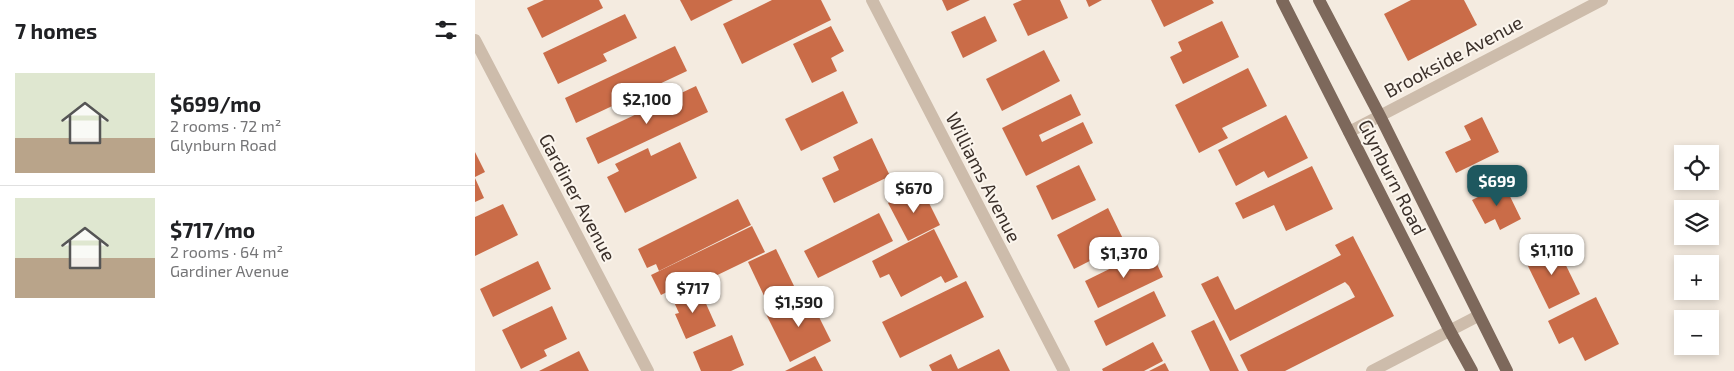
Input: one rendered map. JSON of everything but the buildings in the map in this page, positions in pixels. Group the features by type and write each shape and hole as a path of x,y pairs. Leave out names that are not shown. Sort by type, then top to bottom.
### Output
{"main road":[{"name":"Glynburn Road","path":"1282,0 1472,371"},
{"name":"Glynburn Road","path":"1319,0 1380,116 1507,371"}],"street":[{"name":"Williams Avenue","path":"871,0 1064,371"},
{"name":"Brookside Avenue","path":"1349,132 1602,0"},
{"name":"Gardiner Avenue","path":"475,40 648,371"},
{"path":"1372,371 1478,316"}]}
